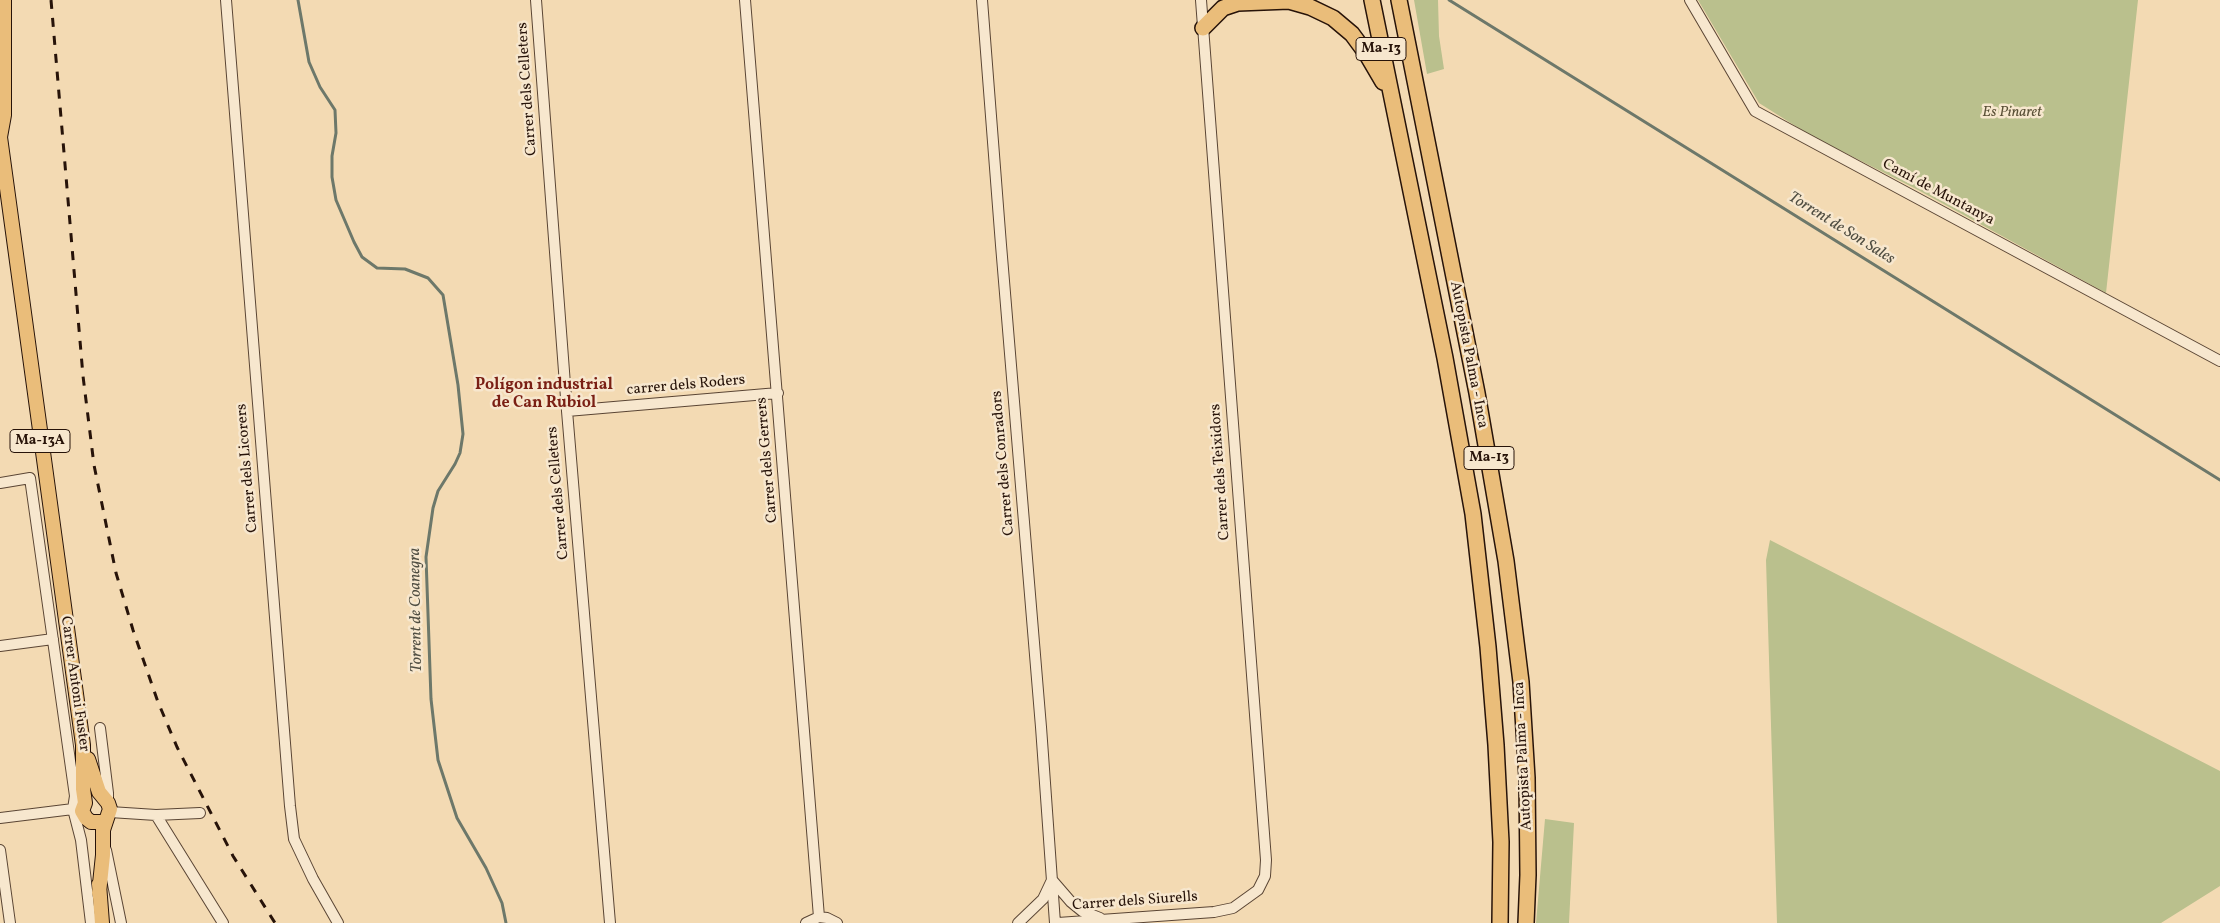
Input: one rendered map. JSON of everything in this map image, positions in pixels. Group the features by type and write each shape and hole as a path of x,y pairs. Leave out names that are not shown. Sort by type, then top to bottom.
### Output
{"highway":[{"name":"Autopista Palma - Inca","path":"1372,0 1451,388 1473,514 1488,647 1496,744 1501,842 1500,923"},
{"name":"Autopista Palma - Inca","path":"1399,0 1497,503 1514,624 1521,682 1527,778 1528,875 1526,923"},
{"path":"1203,28 1223,8 1238,3 1289,2 1310,7 1333,18 1352,34 1366,52 1391,97"}],"main road":[{"path":"0,137 4,115 4,0"},
{"name":"Ma-13A","path":"0,137 83,745 83,789 79,806 86,818 103,814"},
{"name":"Ma-13A","path":"83,745 103,814 103,855 99,893 102,923"},
{"path":"79,806 92,797 103,814"}],"street":[{"name":"Carrer dels Licorers","path":"226,0 294,839 312,879 338,923"},
{"name":"Carrer dels Celleters","path":"536,0 567,411 610,923"},
{"name":"Carrer dels Gerrers","path":"745,0 820,917"},
{"name":"Carrer dels Conradors","path":"982,0 1052,880 1057,923"},
{"name":"Carrer dels Teixidors","path":"1201,0 1266,860 1265,876 1258,890 1233,908 1214,912"},
{"name":"Camí de Muntanya","path":"1690,0 1755,111 2220,361"},
{"name":"carrer dels Roders","path":"567,411 778,393"},
{"name":"Carrer Antoni Fuster","path":"0,483 30,478 75,796 79,806 91,923"},
{"path":"0,646 53,640"},
{"path":"100,728 108,793 103,814 121,923"},
{"path":"0,818 79,806"},
{"path":"103,814 200,814"},
{"path":"156,815 223,923"},
{"path":"0,850 10,923"},
{"path":"1018,923 1043,900 1052,880 1071,902 1082,911 1103,920"},
{"path":"603,923 609,911"},
{"name":"Carrer dels Siurells","path":"1057,923 1214,912"},
{"path":"806,923 820,917 837,923"}],"green space":[{"path":"1414,0 1438,0 1439,36 1444,69 1427,74"},
{"name":"Es Pinaret","path":"1698,0 2138,0 2106,293 1918,190 1808,134 1759,103"},
{"path":"1770,540 2220,771 2220,886 2161,923 1777,923 1766,560"},
{"path":"1545,819 1574,823 1569,923 1536,923"}],"waterway":[{"name":"Torrent de Coanegra","path":"298,0 309,62 320,87 335,110 336,133 332,156 332,177 336,200 354,242 362,257 377,268 405,269 428,278 443,295 458,385 463,434 460,453 438,491 433,508 426,557 431,699 438,760 457,818 486,868 502,903 506,923"},
{"name":"Torrent de Son Sales","path":"1449,0 2220,480"}],"railway":[{"path":"51,0 83,376 94,465 116,573 158,702 177,747 233,856 275,923"}],"district":[{"name":"Polígon industrial de Can Rubiol","path":"544,395"}]}
